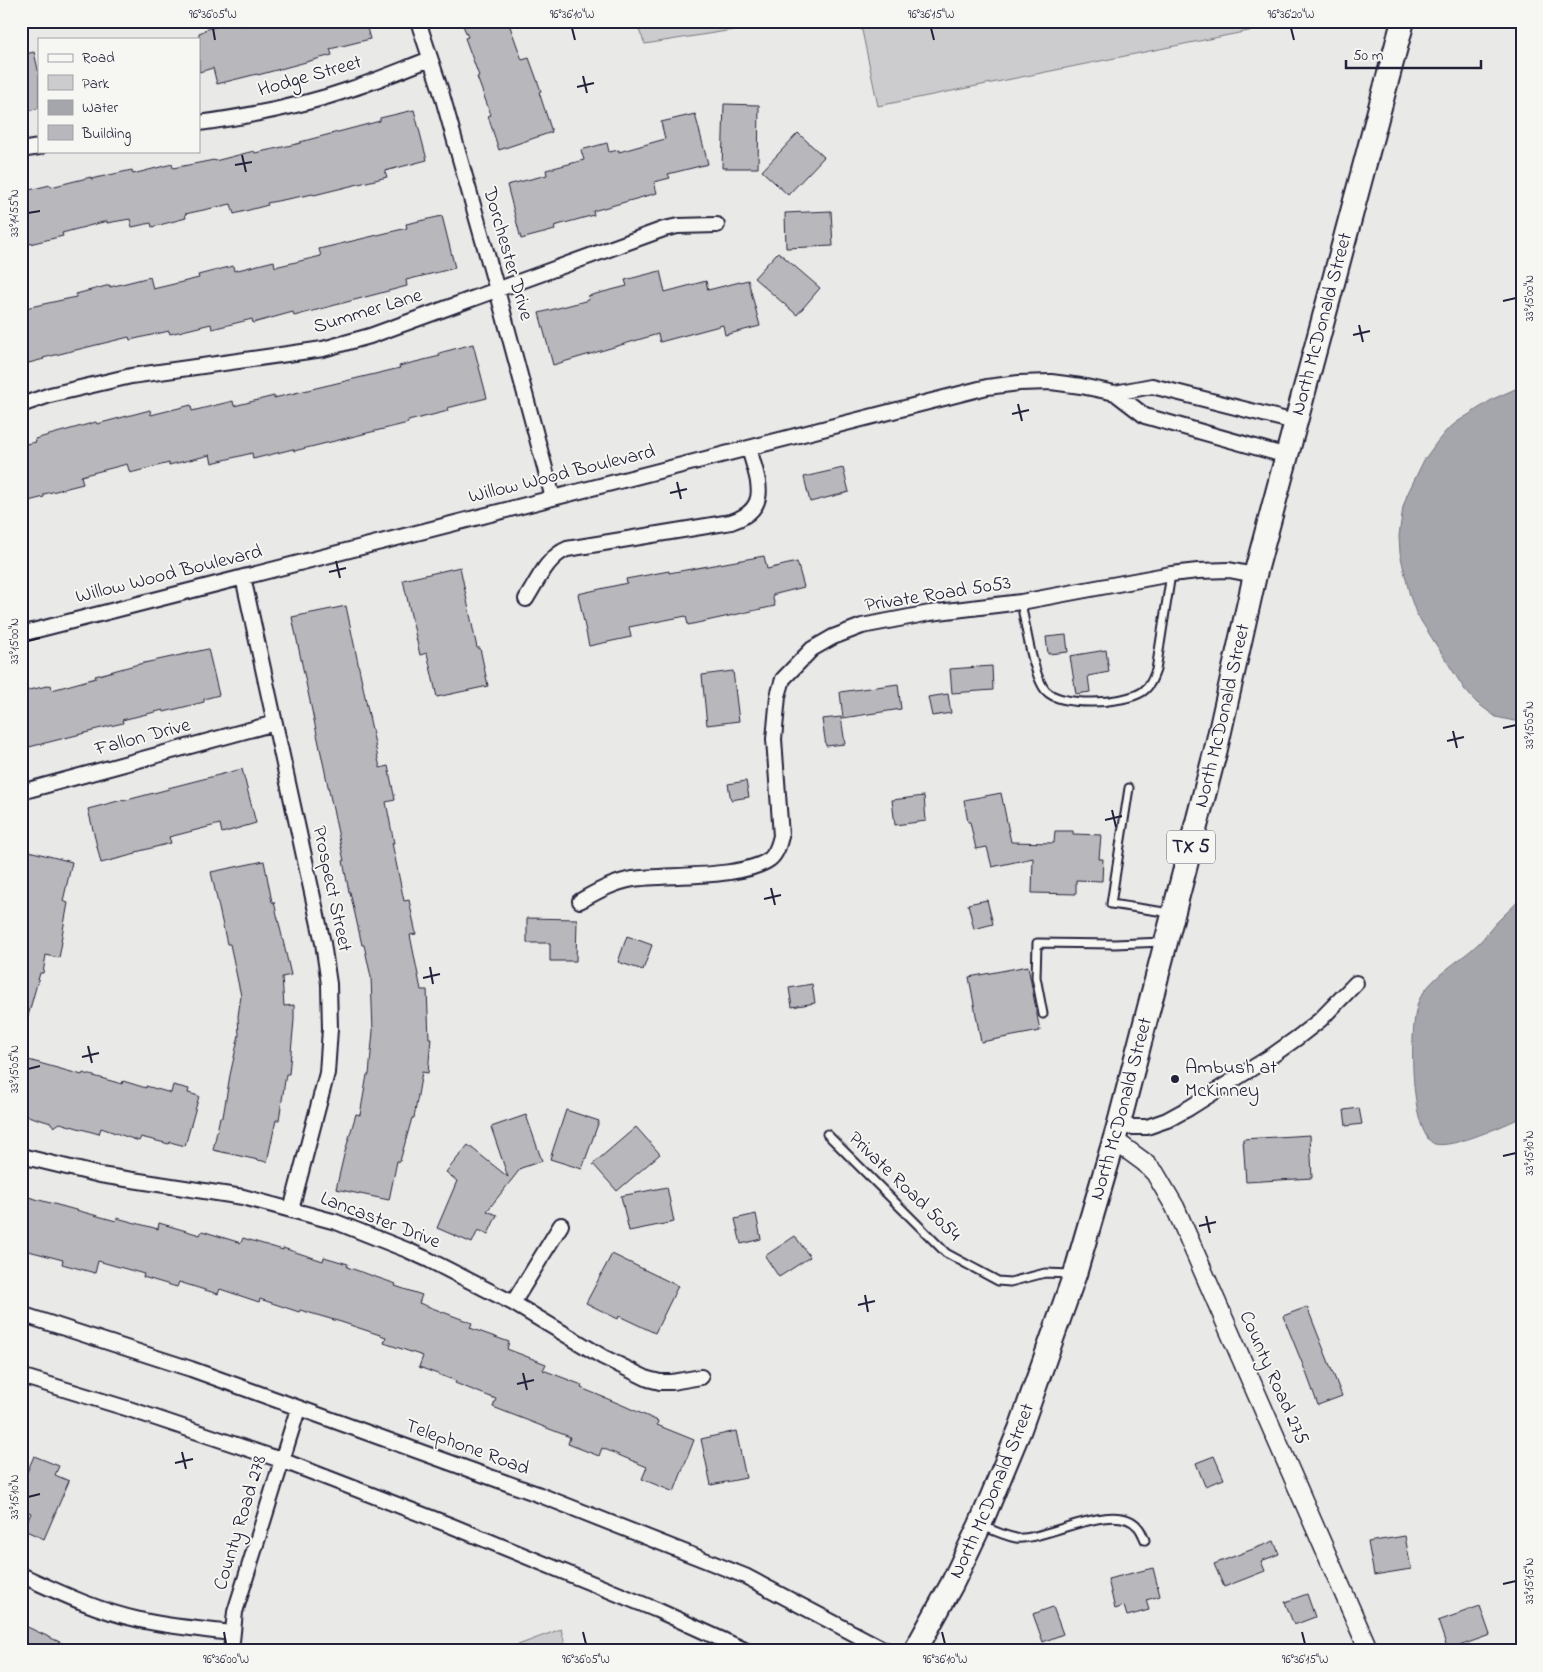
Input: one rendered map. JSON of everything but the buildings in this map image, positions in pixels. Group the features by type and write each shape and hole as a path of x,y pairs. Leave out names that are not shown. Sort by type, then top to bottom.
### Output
{"main road":[{"name":"North McDonald Street","path":"915,1651 952,1584 980,1525 1020,1430 1075,1274 1116,1134 1216,749 1255,575 1403,21"}],"street":[{"name":"Dorchester Drive","path":"418,21 440,88 497,290 552,498"},
{"name":"Hodge Street","path":"200,123 270,111 324,97 351,89 430,59"},
{"path":"21,150 38,147"},
{"name":"Summer Lane","path":"21,405 50,395 131,376 323,349 370,336 664,229 678,226 717,226"},
{"name":"Willow Wood Boulevard","path":"21,634 987,387 1051,382 1115,392 1152,386 1295,422"},
{"name":"Willow Wood Boulevard","path":"1115,392 1145,416 1287,456"},
{"path":"526,600 550,562 558,553 567,549 742,518 756,506 760,491 749,448"},
{"name":"Private Road 5053","path":"580,901 597,891 633,879 740,871 758,866 770,859 778,849 781,836 774,739 778,696 783,679 812,649 833,637 862,626 930,613 1021,602 1171,574 1229,570 1255,575"},
{"name":"Prospect Street","path":"243,577 322,943 329,992 330,1029 327,1073 291,1210"},
{"name":"Fallon Drive","path":"21,792 275,723"},
{"path":"1116,1134 1167,1120 1189,1108 1297,1038 1320,1020 1356,983"},
{"name":"County Road 275","path":"1116,1134 1155,1173 1175,1207 1370,1651"},
{"name":"Lancaster Drive","path":"21,1156 100,1175 243,1197 336,1222 407,1250 513,1303 603,1357 648,1379 672,1382 701,1377"},
{"path":"513,1303 561,1225"},
{"name":"Telephone Road","path":"21,1314 191,1369 540,1495 745,1576 887,1651"},
{"path":"21,1376 129,1409 281,1460 461,1530 657,1610 747,1651"},
{"name":"County Road 278","path":"231,1651 235,1612 298,1409"},
{"path":"21,1575 75,1600 121,1615 166,1625 232,1633"}],"lane":[{"path":"1021,602 1036,673 1045,690 1054,697 1068,702 1108,701 1131,697 1143,692 1150,684 1156,670 1171,574"},
{"path":"1128,788 1110,904 1173,914"},
{"path":"1044,1014 1036,977 1037,943 1115,944 1166,942"},
{"name":"Private Road 5054","path":"827,1134 946,1254 998,1281 1010,1282 1045,1273 1075,1274"},
{"path":"980,1525 1017,1538 1032,1536 1071,1524 1106,1518 1125,1518 1137,1526 1145,1540"}],"green space":[{"path":"635,21 789,21 645,44"},
{"path":"860,21 1298,21 878,106"},
{"path":"561,1629 567,1651 502,1651"}],"water":[{"path":"1522,386 1522,721 1514,721 1496,717 1477,703 1465,690 1416,613 1400,553 1399,536 1403,507 1407,495 1424,460 1446,431 1493,399"},
{"path":"1522,897 1522,1117 1466,1140 1443,1145 1435,1144 1426,1136 1420,1120 1413,1076 1414,1028 1416,1010 1420,998 1432,982 1471,951"}],"place":[{"name":"Ambush at McKinney","path":"1175,1079"}]}
